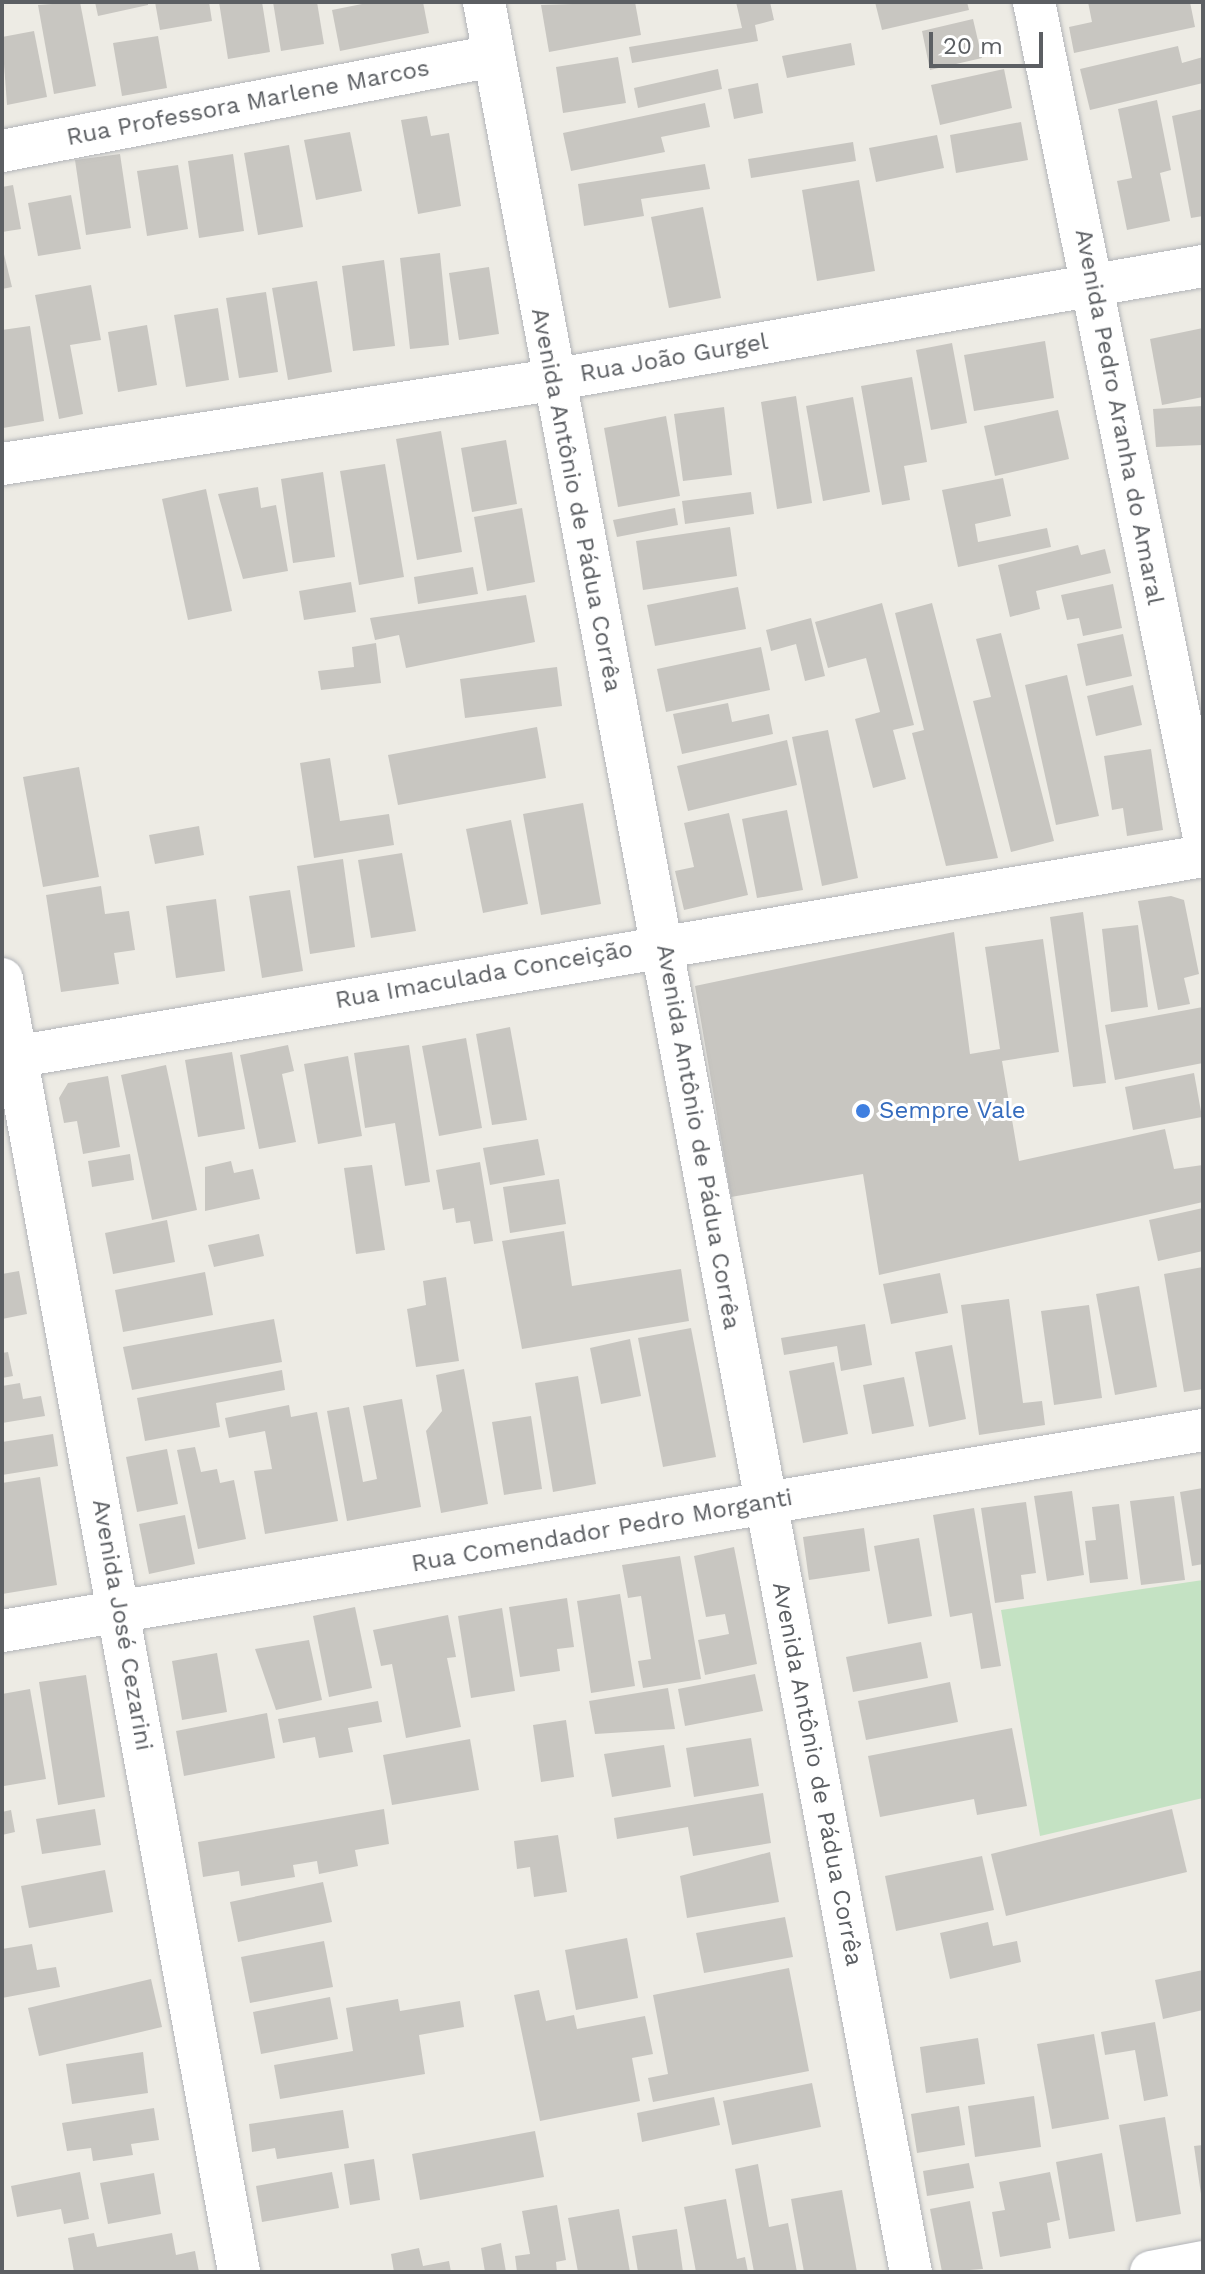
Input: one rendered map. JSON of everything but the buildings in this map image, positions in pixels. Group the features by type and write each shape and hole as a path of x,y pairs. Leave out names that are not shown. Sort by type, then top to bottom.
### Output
{"street":[{"name":"Avenida Antônio de Pádua Corrêa","path":"484,2 552,380 663,943 911,2272"},
{"name":"Avenida Pedro Aranha do Amaral","path":"1034,2 1203,833"},
{"name":"Rua Professora Marlene Marcos","path":"2,151 493,56"},
{"name":"Rua João Gurgel","path":"2,464 552,380 1203,266"},
{"name":"Rua Imaculada Conceição","path":"9,1058 663,943 1203,856"},
{"name":"Avenida José Cezarini","path":"2,979 9,1058 120,1613 239,2272"},
{"name":"Rua Comendador Pedro Morganti","path":"2,1631 1203,1430"},
{"path":"1151,2272 1203,2262"}],"green space":[{"path":"1203,1580 1203,1798 1040,1836 1001,1610"}],"place":[{"name":"Sempre Vale","path":"863,1111"}]}
